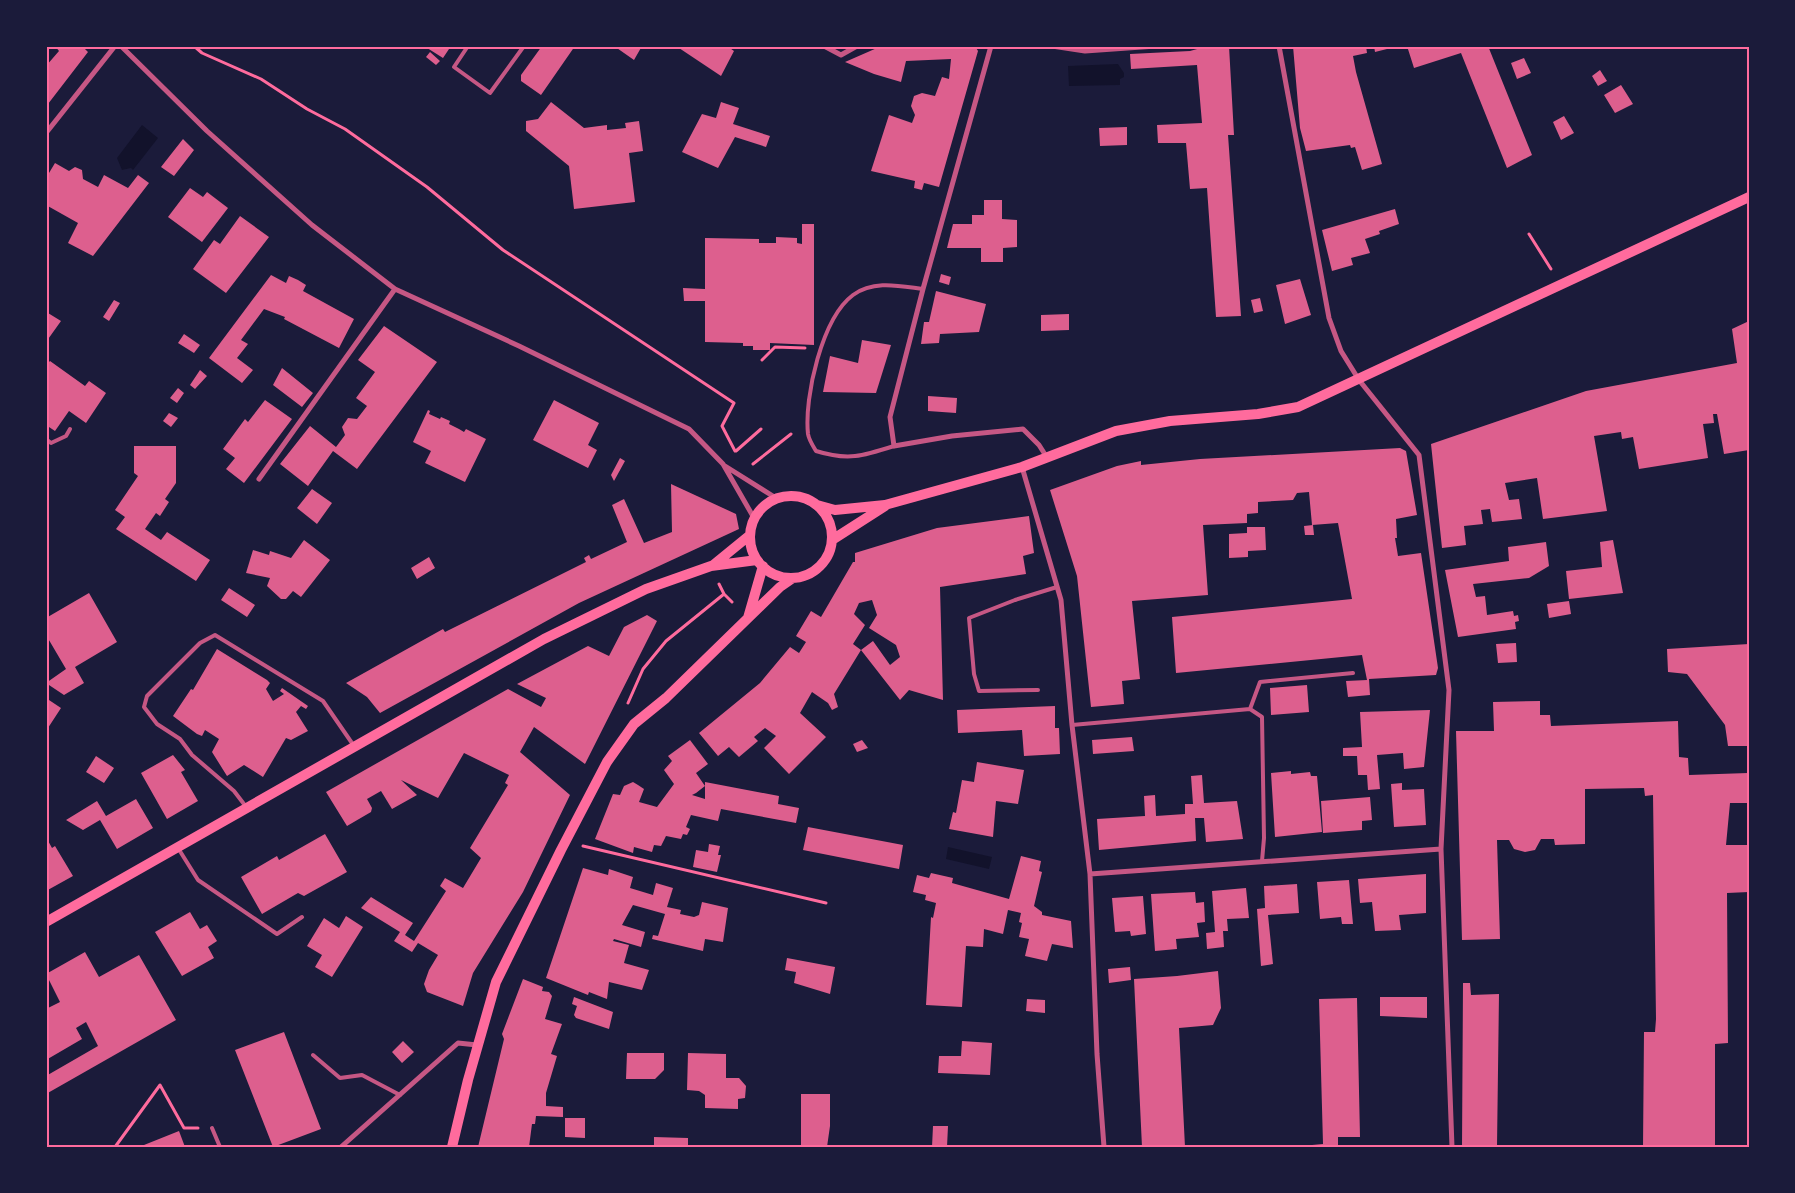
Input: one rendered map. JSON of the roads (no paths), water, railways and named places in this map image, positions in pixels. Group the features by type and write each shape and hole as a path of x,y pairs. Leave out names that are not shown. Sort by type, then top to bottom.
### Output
{"main road":[{"path":"818,505 826,515 831,527 832,540 830,552 816,570 805,576 793,578 772,573 760,563 752,548 750,535 754,518 767,503 776,498 798,496 835,510 885,506 1022,467 1046,456 1116,431 1170,421 1258,414 1298,407 1749,197"},
{"path":"832,540 885,506"},
{"path":"711,566 750,535"},
{"path":"46,922 247,810 544,640 646,589 711,566 760,563"},
{"path":"748,619 760,563"},
{"path":"452,1147 477,1045 496,982 607,762 634,724 666,698 780,587 793,578"}],"street":[{"path":"46,133 115,46"},
{"path":"121,46 207,130 312,225 395,289 519,346 689,429 723,464 776,498"},
{"path":"824,46 841,55 857,46"},
{"path":"991,46 923,290 890,417 894,446 952,436 1023,429 1039,445 1046,456"},
{"path":"1052,46 1085,51 1156,46"},
{"path":"1279,46 1329,318 1341,351 1359,380 1409,439 1419,455 1448,690 1441,849 1452,1147"},
{"path":"259,478 395,289"},
{"path":"723,464 754,518"},
{"path":"1022,467 1061,600 1072,726 1090,874 1097,1054 1104,1147"},
{"path":"1090,874 1441,849"},
{"path":"341,1147 458,1043 477,1045"}],"lane":[{"path":"468,46 454,67 490,93 524,46"},
{"path":"894,446 861,457 837,458 816,451 808,436 808,407 826,330 838,310 853,295 868,288 884,284 923,290"},
{"path":"46,439 52,443 66,436 70,429"},
{"path":"1038,690 979,692 974,674 969,618 1015,600 1056,587"},
{"path":"247,810 234,791 192,755 180,739 157,724 144,708 147,696 200,643 215,635 323,701 355,748"},
{"path":"1250,709 1260,682 1353,673"},
{"path":"1072,726 1250,709 1262,717 1264,838 1262,861"},
{"path":"178,848 198,880 277,934 302,917"},
{"path":"313,1055 340,1078 362,1074 400,1095"},
{"path":"212,1128 220,1147"}]}
